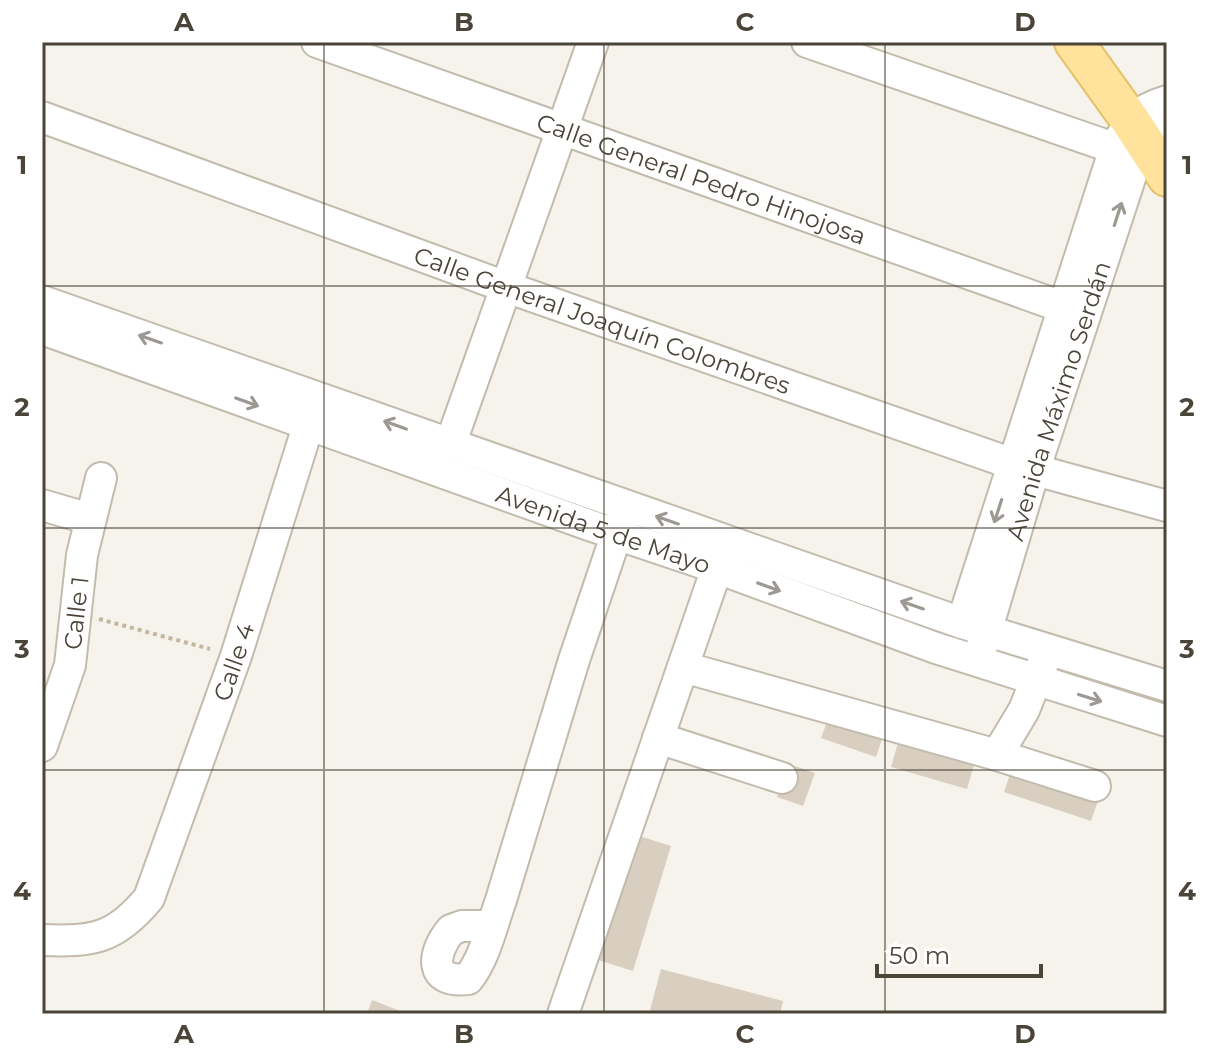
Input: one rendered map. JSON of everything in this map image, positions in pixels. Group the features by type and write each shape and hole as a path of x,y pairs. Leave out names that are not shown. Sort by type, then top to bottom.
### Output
{"main road":[{"path":"1074,42 1150,135"},
{"path":"1106,42 1150,135"}],"street":[{"name":"Calle General Pedro Hinojosa","path":"317,42 1074,311"},
{"path":"450,445 593,42"},
{"path":"807,42 1150,135"},
{"name":"Calle General Joaquín Colombres","path":"42,117 506,287 1024,467 1167,506"},
{"name":"Avenida Máximo Serdán","path":"977,662 974,626 1074,311 1150,135"},
{"name":"Avenida 5 de Mayo","path":"42,301 616,534 977,662 1167,721"},
{"name":"Avenida 5 de Mayo","path":"42,329 313,411 450,445 974,626 1167,686"},
{"name":"Calle 4","path":"42,940 90,940 113,932 132,919 149,898 236,656 313,411"},
{"name":"Calle 1","path":"42,746 70,665 82,555 101,478"},
{"path":"42,505 90,519"},
{"path":"492,926 574,660 627,506"},
{"path":"563,1014 717,568"},
{"path":"997,755 1024,710 1047,650"},
{"path":"683,667 997,755 1095,786"},
{"path":"658,738 782,778"}],"path":[{"path":"74,612 236,656"}],"building":[{"path":"830,714 884,733 876,757 821,738"},
{"path":"900,736 976,758 967,789 891,767"},
{"path":"789,764 815,773 803,806 777,797"},
{"path":"1013,765 1100,795 1091,821 1004,792"},
{"path":"633,834 671,846 633,971 595,959"},
{"path":"661,969 783,1001 780,1014 649,1014"},
{"path":"372,1000 408,1014 367,1014"}]}
